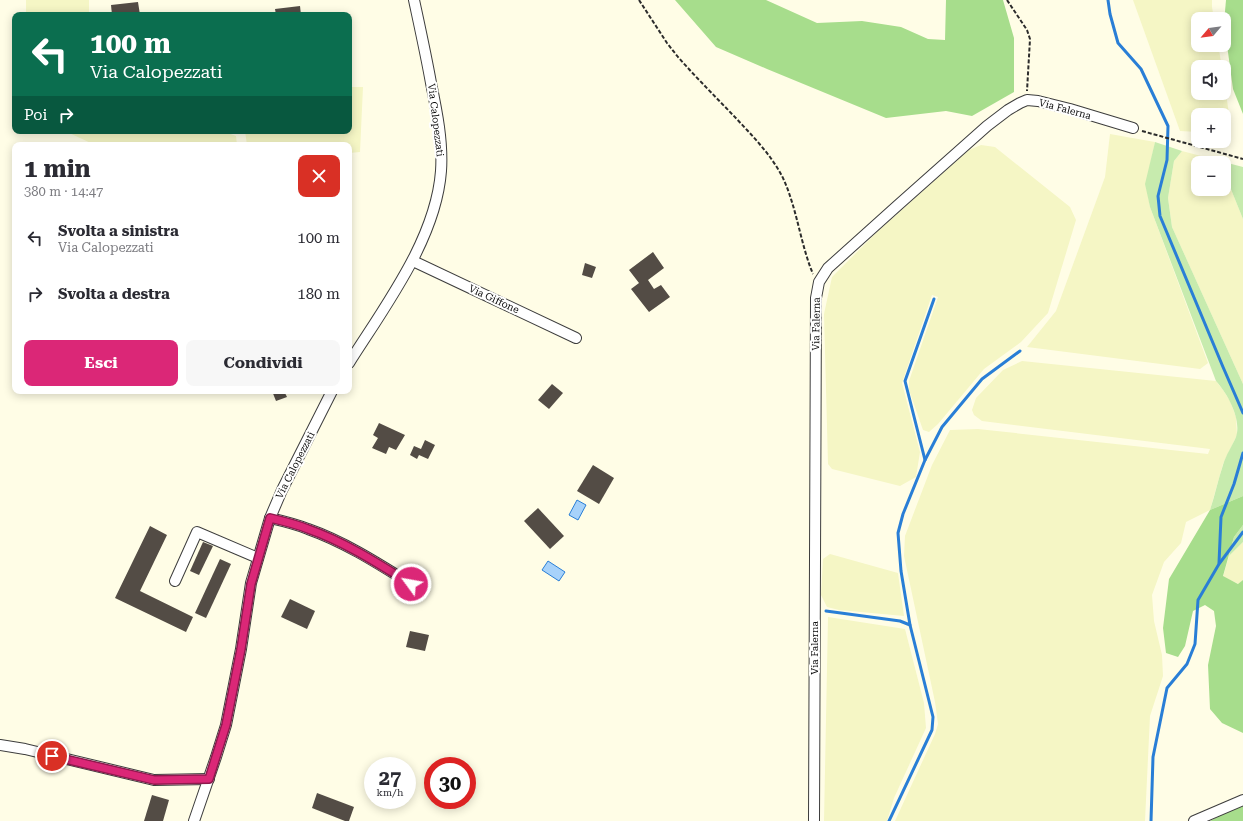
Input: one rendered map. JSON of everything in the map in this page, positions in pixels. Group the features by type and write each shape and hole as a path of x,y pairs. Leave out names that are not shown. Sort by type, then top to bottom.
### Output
{"street":[{"name":"Via Calopezzati","path":"352,358 413,261 435,202 440,177 441,159 439,126 414,0"},
{"name":"Via Falerna","path":"814,821 816,298 818,286 828,268 897,206 997,117 1026,100 1038,101 1058,106 1133,128"},
{"name":"Via Giffone","path":"413,261 576,338"},
{"name":"Via Calopezzati","path":"194,821 220,746 231,702 249,595 270,518 278,497 330,394"},
{"path":"270,518 298,525 329,537 411,584"},
{"path":"175,581 197,532 258,558"},
{"path":"0,745 25,749 154,780 209,779"},
{"path":"1194,821 1243,800"}],"path":[{"path":"639,0 678,57 762,147 781,174 788,191 804,247 818,286"},
{"path":"1007,0 1027,30 1030,39 1026,100"},
{"path":"1133,128 1243,159"}],"green space":[{"path":"26,0 89,0 89,12 26,12"},
{"path":"675,0 766,0 817,23 862,21 901,27 928,39 945,40 946,0 1003,0 1014,38 1014,92 972,116 946,111 886,118 716,47"},
{"path":"1133,0 1212,0 1213,12 1191,12 1191,52 1219,52 1221,60 1191,60 1191,100 1227,100 1228,108 1191,108 1191,132 1180,131"},
{"path":"1226,0 1243,0 1243,114 1233,89 1231,60 1229,60 1228,52 1231,52 1231,12 1225,12"},
{"path":"352,87 363,87 360,152 352,153 352,142 247,142 245,134 352,134"},
{"path":"71,134 230,134 236,136 237,142 89,142"},
{"path":"1110,134 1155,142 1146,184 1150,207 1208,363 1200,369 1027,347 1056,311 1105,177"},
{"path":"1155,142 1182,151 1174,161 1168,198 1172,227 1243,384 1243,496 1210,510 1224,461 1236,437 1237,422 1229,399 1216,381 1150,207 1145,184"},
{"path":"981,145 995,147 1070,207 1076,220 1048,313 1021,342 984,369 938,424 929,432 923,430 909,390 909,381 938,297 932,295 902,383 920,452 916,477 900,486 832,469 828,464 824,314 832,277 876,233 969,150"},
{"path":"1182,151 1201,156 1191,156 1191,196 1231,196 1231,189 1243,219 1243,384 1172,227 1168,198 1174,161"},
{"path":"1231,164 1243,167 1243,219 1231,189"},
{"path":"1022,361 1216,381 1230,401 1236,417 1237,435 1223,464 1210,510 1186,522 1181,543 1164,562 1152,595 1154,621 1162,655 1163,676 1150,716 1145,821 895,821 935,734 938,724 935,702 904,556 905,536 932,465 950,430 978,429 1208,454 1210,449 982,421 974,415 972,410 976,398 1003,370"},
{"path":"1243,496 1243,525 1234,537 1223,576 1238,584 1243,580 1243,733 1222,723 1210,709 1208,665 1216,626 1214,611 1205,605 1193,611 1185,646 1178,657 1166,653 1163,628 1169,579 1210,510"},
{"path":"1243,525 1243,542 1229,556 1234,537"},
{"path":"1243,542 1243,580 1239,584 1223,577 1229,556"},
{"path":"830,554 898,573 904,616 839,610 827,607 821,595 823,559"},
{"path":"828,617 905,629 924,703 926,728 894,798 887,821 824,821"},
{"path":"1243,803 1243,821 1210,821"}],"water":[{"path":"577,500 586,505 578,520 569,515"},
{"path":"548,561 565,572 559,581 542,570"}],"building":[{"path":"138,2 140,12 112,12 111,5"},
{"path":"300,6 301,12 276,12 275,9"},
{"path":"653,252 664,268 648,280 654,289 661,285 670,297 649,312 631,289 639,283 629,270"},
{"path":"585,263 596,267 592,278 582,275"},
{"path":"552,384 563,393 549,409 538,400"},
{"path":"273,394 286,394 287,397 276,401"},
{"path":"379,423 405,435 396,450 389,447 386,454 372,448 378,438 373,435"},
{"path":"425,440 435,445 428,459 419,455 417,459 410,455 414,446 421,449"},
{"path":"593,465 614,478 599,504 577,491"},
{"path":"538,508 564,536 550,549 524,521"},
{"path":"150,526 167,535 140,591 193,617 186,632 115,598"},
{"path":"203,542 213,546 199,575 190,571"},
{"path":"220,559 231,564 206,618 195,613"},
{"path":"290,599 315,611 307,629 281,617"},
{"path":"410,631 429,635 425,651 406,647"},
{"path":"317,793 354,807 349,821 345,821 312,808"},
{"path":"152,795 169,800 163,821 144,821"}],"waterway":[{"path":"1108,0 1110,14 1118,43 1141,69 1168,126 1167,160 1158,196 1160,216 1243,413"},
{"path":"925,460 905,381 934,299"},
{"path":"889,821 932,730 933,717 910,625 901,571 898,533 903,514 925,460 942,427 982,379 1020,351"},
{"path":"1219,563 1221,517 1234,484 1243,453"},
{"path":"1151,821 1153,757 1167,688 1187,664 1195,644 1198,600 1219,564 1243,532"},
{"path":"826,611 900,621 910,625"}],"route":[{"path":"52,756 154,780 209,779 226,725 241,649 251,584 270,518 292,523 329,537 411,584"}]}
